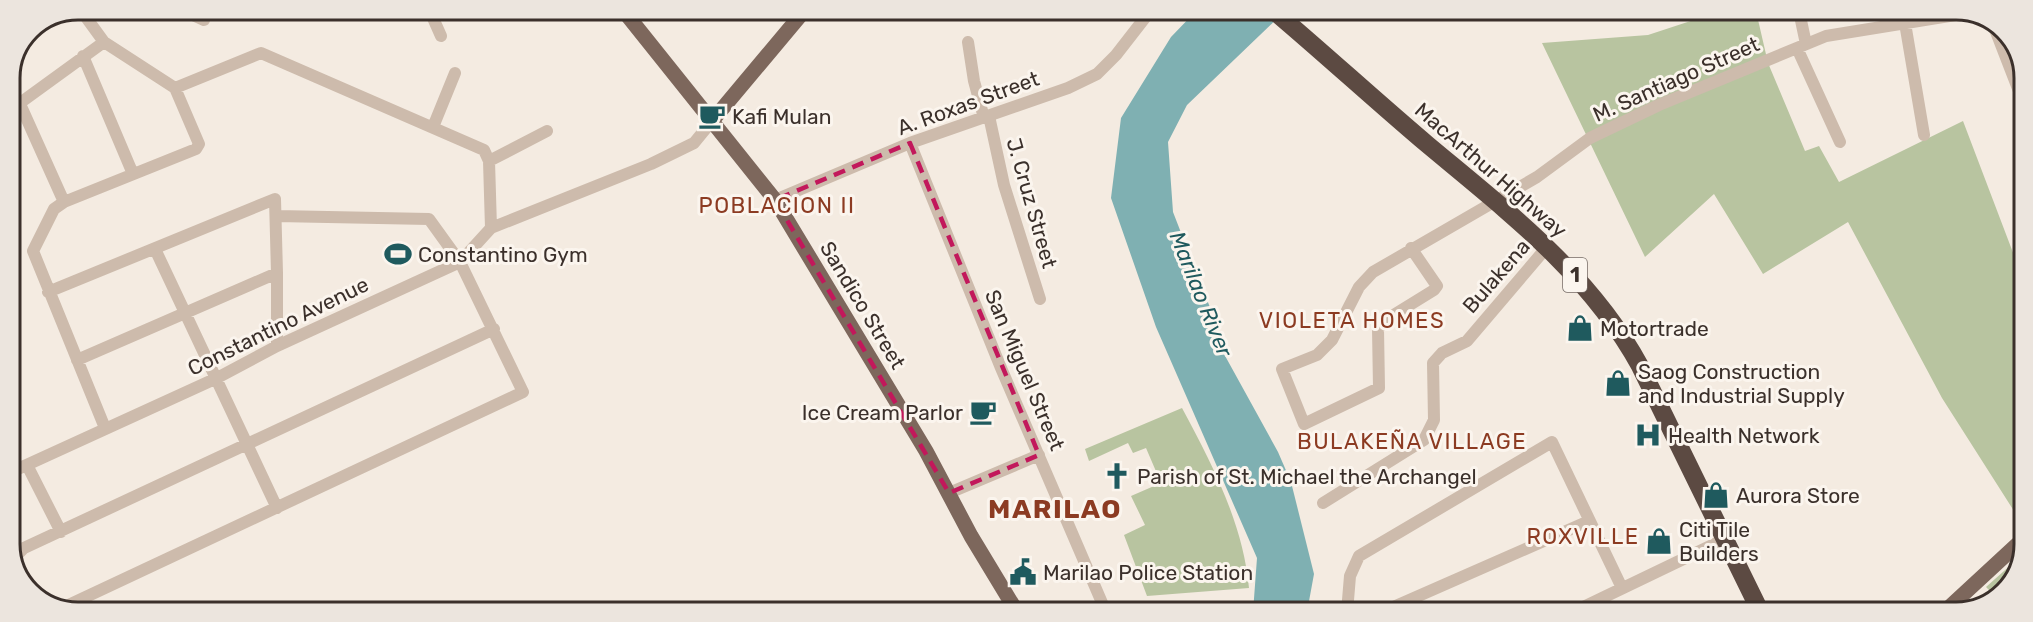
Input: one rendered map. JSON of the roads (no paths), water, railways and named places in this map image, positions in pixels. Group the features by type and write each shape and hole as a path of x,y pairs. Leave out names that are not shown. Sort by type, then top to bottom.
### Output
{"highway":[{"name":"MacArthur Highway","path":"1285,20 1547,247 1595,297 1627,342 1756,602"}],"main road":[{"name":"Sandico Street","path":"631,20 775,200 1011,602"},
{"path":"712,121 797,20"},
{"path":"1958,602 2013,548"}],"street":[{"path":"88,20 104,42 176,88 199,141 198,147 64,202 54,209 33,251 105,428"},
{"path":"434,20 441,36"},
{"name":"A. Roxas Street","path":"775,200 910,143 1068,88 1097,74 1116,55 1143,20"},
{"path":"1800,20 1802,46 1840,142"},
{"name":"M. Santiago Street","path":"1411,248 1436,280 1437,286 1387,319 1378,329 1379,388 1304,424 1282,369 1317,355 1332,340 1359,287 1373,272 1411,248 1537,177 1600,133 1659,105 1826,36 1912,20"},
{"path":"1905,23 1924,135"},
{"path":"1999,39 2013,76"},
{"path":"64,202 20,104 104,42"},
{"name":"J. Cruz Street","path":"968,42 974,81 1040,299"},
{"path":"176,88 261,53 433,127 484,150 489,160 491,228"},
{"path":"83,57 133,174"},
{"path":"433,127 454,73"},
{"name":"Constantino Avenue","path":"20,468 217,378 277,346 460,262 491,228 651,164 694,143 712,121"},
{"path":"489,160 548,131"},
{"name":"San Miguel Street","path":"910,143 1001,368 1102,602"},
{"path":"48,292 275,199 277,346"},
{"path":"75,602 523,392 460,262 427,218 277,216"},
{"name":"Bulakena","path":"1323,503 1424,440 1434,420 1432,370 1437,356 1467,341 1547,247"},
{"path":"155,249 248,442 277,508"},
{"path":"77,360 277,273"},
{"path":"20,552 248,442 494,329"},
{"path":"1348,602 1350,576 1359,556 1552,442 1622,588"},
{"path":"949,493 1039,455"},
{"path":"27,465 61,532"},
{"path":"1405,602 1589,521"},
{"path":"1592,602 1725,539"}],"water":[{"name":"Marilao River","path":"1187,20 1276,20 1187,105 1168,142 1173,212 1211,310 1213,334 1278,452 1291,482 1314,574 1309,602 1254,602 1257,558 1156,327 1111,198 1121,118 1171,37"}],"place":[{"name":"Kafi Mulan","path":"712,116"},
{"name":"Constantino Gym","path":"398,254"},
{"name":"Motortrade","path":"1580,328"},
{"name":"Saog Construction and Industrial Supply","path":"1618,383"},
{"name":"Ice Cream Parlor","path":"983,412"},
{"name":"Health Network","path":"1648,435"},
{"name":"Parish of St. Michael the Archangel","path":"1117,476"},
{"name":"Aurora Store","path":"1716,495"},
{"name":"Citi Tile Builders","path":"1659,541"},
{"name":"Marilao Police Station","path":"1023,572"}],"district":[{"name":"POBLACION II","path":"777,205"},
{"name":"VIOLETA HOMES","path":"1352,320"},
{"name":"BULAKEÑA VILLAGE","path":"1412,441"},
{"name":"MARILAO","path":"1055,509"},
{"name":"ROXVILLE","path":"1583,536"}]}
